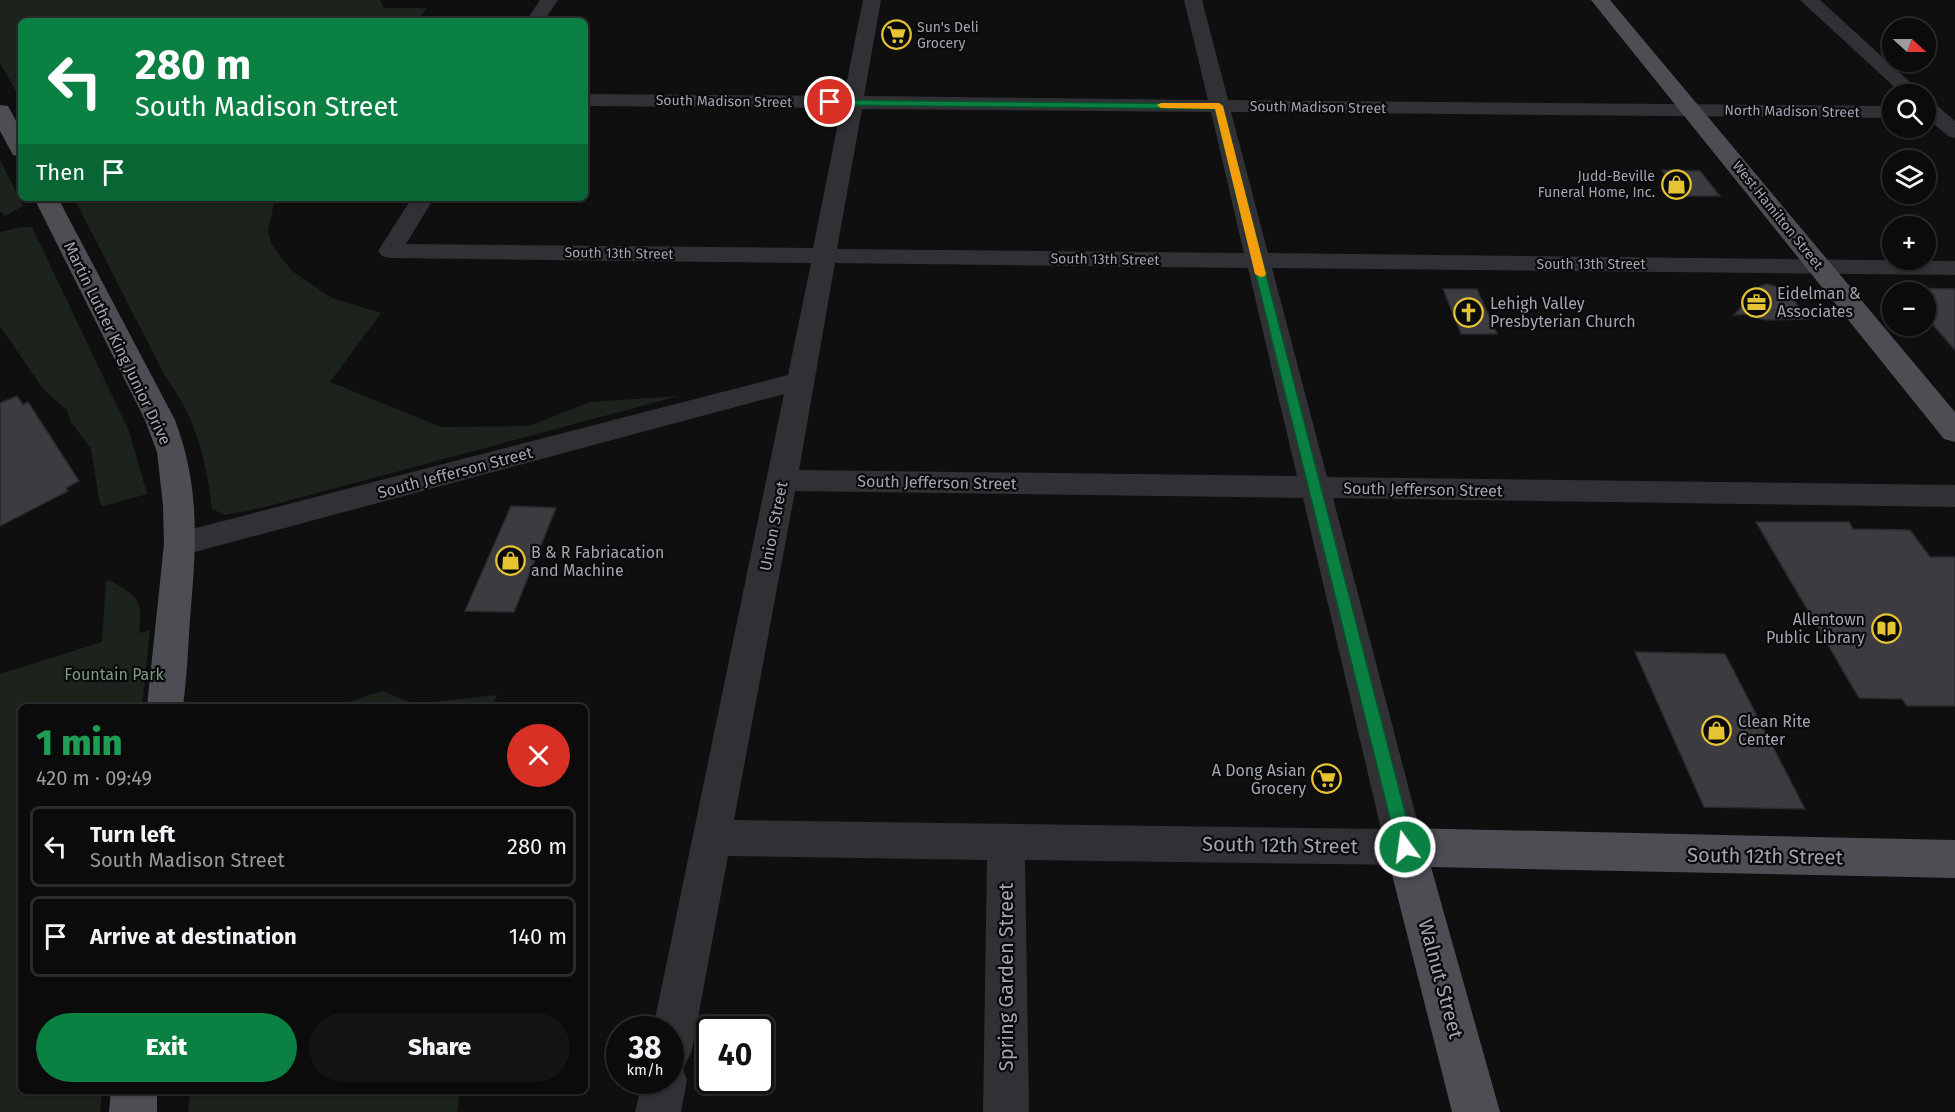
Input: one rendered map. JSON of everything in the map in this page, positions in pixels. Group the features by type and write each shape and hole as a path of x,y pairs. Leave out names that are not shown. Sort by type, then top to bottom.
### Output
{"main road":[{"name":"West Hamilton Street","path":"1600,0 1955,432"},
{"path":"0,111 18,144"},
{"name":"Martin Luther King Junior Drive","path":"48,201 160,420 172,452 179,504 180,544 165,704"},
{"name":"South 12th Street","path":"1405,847 1955,859"},
{"name":"Walnut Street","path":"1405,847 1476,1112"},
{"path":"133,1112 134,1094"}],"street":[{"path":"537,18 549,0"},
{"name":"Union Street","path":"677,1016 782,480 872,0"},
{"path":"1193,0 1405,847"},
{"path":"1809,0 1902,84"},
{"name":"South Madison Street","path":"588,100 1692,110"},
{"name":"North Madison Street","path":"1692,110 1882,112"},
{"path":"1936,111 1955,112"},
{"path":"1936,117 1955,132"},
{"name":"South 13th Street","path":"421,201 390,251 1955,268"},
{"name":"South Jefferson Street","path":"180,544 801,381"},
{"name":"South Jefferson Street","path":"782,480 1955,496"},
{"name":"South 12th Street","path":"712,838 1405,847"},
{"name":"Spring Garden Street","path":"1006,842 1006,1112"},
{"path":"658,1112 662,1094"}],"green space":[{"path":"0,0 380,0 384,8 428,8 418,18 18,18 18,95 0,63"},
{"path":"0,160 18,196 18,201 23,206 5,216 0,211"},
{"path":"76,201 274,201 268,231 271,244 292,271 332,298 381,313 330,382 441,427 529,426 590,402 679,396 265,507 225,515 212,509 198,439 185,407 165,376"},
{"path":"32,227 129,431 147,494 104,506 100,504 91,449 71,422 67,410 43,389 0,326 0,232"},
{"name":"Fountain Park","path":"110,580 133,595 139,606 139,633 150,630 142,704 18,704 18,1094 102,1094 100,1112 0,1112 0,674 102,642 106,581"},
{"path":"382,691 415,704 343,704"},
{"path":"497,695 494,704 415,704"},
{"path":"190,1094 460,1094 457,1112 188,1112"}],"building":[{"name":"Judd-Beville Funeral Home, Inc.","path":"1662,170 1700,171 1720,196 1680,196"},
{"name":"Eidelman & Associates","path":"1767,284 1791,291 1796,296 1796,303 1808,319 1766,320 1757,318 1755,314 1734,315 1761,286"},
{"name":"Lehigh Valley Presbyterian Church","path":"1443,289 1477,289 1497,334 1461,334"},
{"path":"1936,289 1955,289 1955,350 1936,328"},
{"path":"17,396 23,405 28,402 79,481 66,488 68,491 0,526 0,403"},
{"name":"B & R Fabriacation and Machine","path":"511,506 556,508 514,612 465,611"},
{"name":"Allentown Public Library","path":"1756,522 1849,522 1853,529 1910,530 1930,557 1955,557 1955,706 1907,706 1902,699 1859,698"},
{"name":"Clean Rite Center","path":"1635,652 1725,654 1805,809 1704,807"}],"slow traffic":[{"path":"1161,105 1219,106 1261,274"}],"place":[{"name":"Sun's Deli Grocery","path":"896,35"},
{"name":"Judd-Beville Funeral Home, Inc.","path":"1676,184"},
{"name":"Eidelman & Associates","path":"1756,302"},
{"name":"Lehigh Valley Presbyterian Church","path":"1469,312"},
{"name":"B & R Fabriacation and Machine","path":"510,561"},
{"name":"Allentown Public Library","path":"1886,628"},
{"name":"Clean Rite Center","path":"1717,730"},
{"name":"A Dong Asian Grocery","path":"1327,779"}],"route":[{"path":"830,102 1219,106 1405,847"}]}
